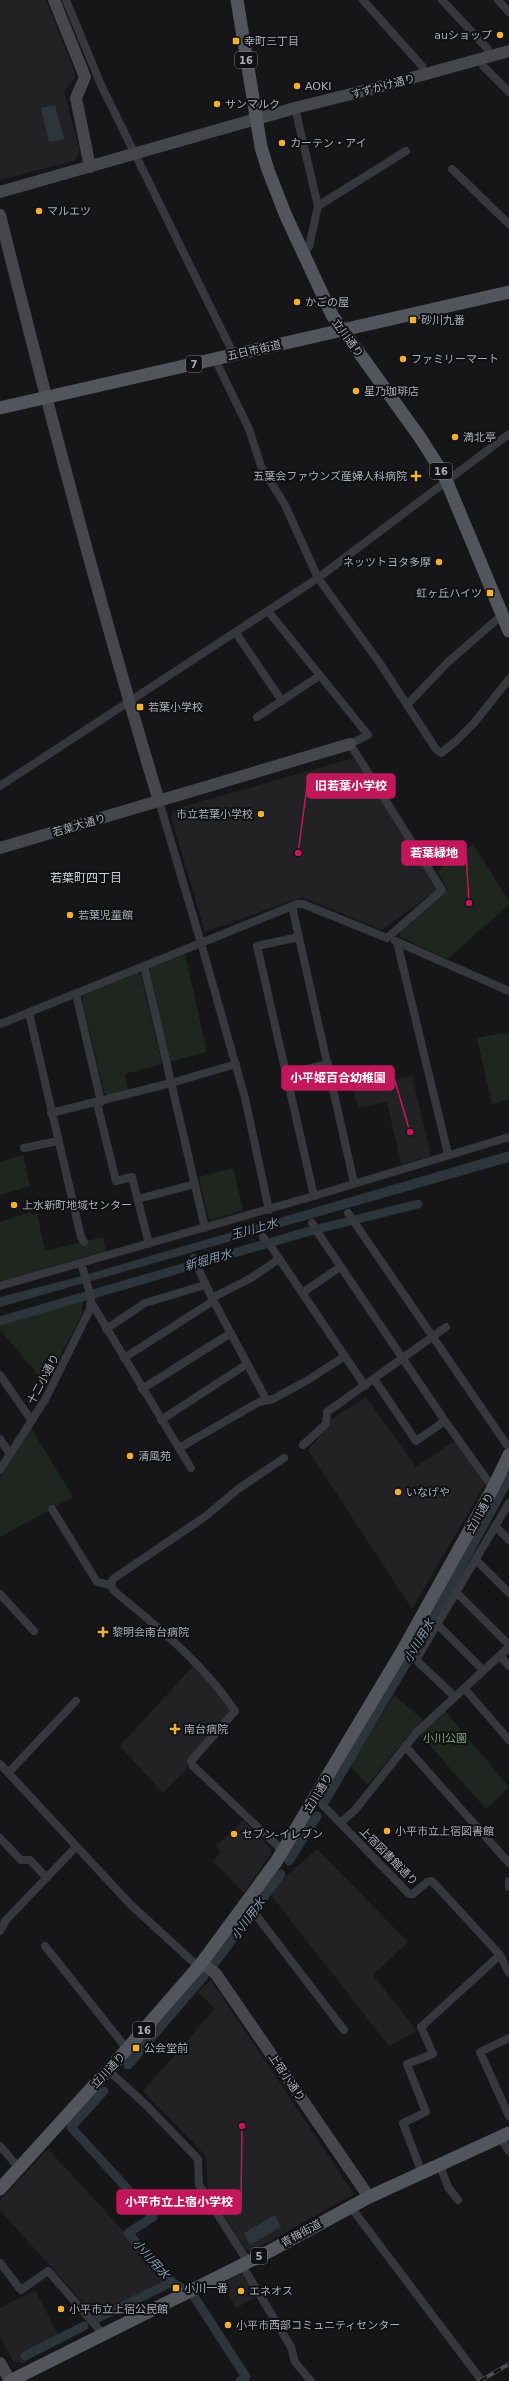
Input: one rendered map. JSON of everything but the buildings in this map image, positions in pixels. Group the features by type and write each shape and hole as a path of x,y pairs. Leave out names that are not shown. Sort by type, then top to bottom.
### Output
{"main road":[{"name":"立川通り","path":"237,0 256,120 268,170 302,251 332,315 419,436 446,480 509,630"},
{"name":"五日市街道","path":"0,408 509,292"},
{"name":"立川通り","path":"0,2189 128,2049 251,1910 283,1851 316,1798 493,1488 509,1455"},
{"name":"青梅街道","path":"10,2381 245,2263 369,2196 505,2135"}],"street":[{"path":"54,0 85,77 76,98 90,167"},
{"path":"66,0 101,85 234,355"},
{"path":"363,0 422,66 425,74"},
{"path":"442,0 487,48 483,66 509,92"},
{"path":"498,0 509,12"},
{"name":"すずかけ通り","path":"0,192 136,155 295,108 509,51"},
{"path":"295,108 318,206 311,242 309,247 302,251"},
{"path":"318,206 406,151"},
{"path":"452,169 509,224"},
{"path":"0,215 45,397 129,702 236,1064 269,1210"},
{"path":"214,359 249,428 261,466 284,505 318,578 408,704 436,749 441,753 455,742 474,723 509,679"},
{"path":"0,786 318,578 509,434"},
{"path":"268,611 368,735 350,744 442,890 387,938"},
{"path":"408,704 447,663 502,614"},
{"path":"236,632 282,701"},
{"path":"257,717 319,676"},
{"name":"若葉大通り","path":"0,848 350,744"},
{"path":"0,1024 292,906 303,904 397,942 509,991"},
{"path":"292,906 354,1183"},
{"path":"299,937 257,946 314,1196"},
{"path":"397,942 448,1154"},
{"path":"144,966 205,1228"},
{"path":"76,994 116,1181 132,1177 148,1244"},
{"path":"28,1013 81,1237 84,1242"},
{"path":"51,1113 171,1084 236,1064"},
{"path":"286,1074 328,1064"},
{"path":"0,1286 269,1210 448,1154 509,1137"},
{"path":"24,1148 58,1141"},
{"path":"138,1199 195,1184"},
{"path":"349,1216 428,1332 434,1336 509,1448"},
{"path":"318,1233 445,1421 493,1488"},
{"path":"272,1248 365,1386"},
{"path":"124,1358 212,1300 251,1278 279,1259"},
{"path":"81,1263 91,1297 106,1329 191,1468"},
{"path":"302,1293 340,1267"},
{"path":"199,1270 212,1300 266,1399"},
{"path":"106,1329 145,1303 205,1285"},
{"name":"十二小通り","path":"0,1470 32,1421 61,1370 91,1297"},
{"path":"303,1445 326,1424 327,1412 446,1327"},
{"path":"142,1389 231,1333"},
{"path":"179,1448 218,1424 266,1399 274,1399 308,1380 345,1356"},
{"path":"161,1420 247,1364"},
{"path":"0,1375 32,1421"},
{"path":"374,1379 416,1441 445,1421"},
{"path":"0,1438 10,1454"},
{"path":"283,1851 193,1766 192,1761 235,1711 219,1687 181,1648 114,1591 111,1585 113,1579 206,1516 238,1489 284,1458"},
{"path":"454,1696 416,1660 509,1503"},
{"path":"52,1509 98,1582 111,1585"},
{"path":"496,1527 509,1540"},
{"path":"475,1559 509,1593"},
{"path":"340,1823 354,1810 417,1732 509,1646 456,1592"},
{"path":"0,1594 34,1631"},
{"path":"438,1625 483,1670"},
{"path":"500,1656 509,1666"},
{"path":"464,1688 509,1740"},
{"path":"9,1772 76,1701"},
{"path":"405,1746 509,1863"},
{"path":"0,1764 130,1904 192,1961 200,1966"},
{"name":"上宿図書館通り","path":"316,1798 409,1894 413,1894 427,1882 432,1881 500,1955 509,1973"},
{"path":"0,1838 21,1860 30,1860 46,1876"},
{"path":"0,1931 6,1920 46,1876 76,1847"},
{"path":"509,1881 509,1887"},
{"path":"251,1910 344,2030"},
{"path":"45,1946 128,2049"},
{"path":"422,2173 403,2124 426,2112 407,2064 433,2054 421,2027 500,1955"},
{"name":"上宿小通り","path":"200,1966 209,1968 216,1974 369,2196"},
{"path":"509,2038 480,2052 509,2116"},
{"path":"108,2070 147,2106 198,2159 200,2185 292,2347 295,2362 311,2381"},
{"path":"505,2135 509,2151"},
{"path":"0,2146 19,2168"},
{"path":"440,2165 448,2187 458,2200"},
{"path":"350,2206 482,2381"},
{"path":"0,2263 21,2290 48,2271 104,2335"},
{"path":"0,2363 10,2381"}],"shaded area":[{"path":"0,0 46,0 75,73 75,78 64,91 80,151 74,161 0,180"},
{"path":"354,758 438,889 382,930 302,897 205,932 171,816 175,809"},
{"path":"412,1076 431,1156 401,1165 387,1102 358,1108 353,1088"},
{"path":"366,1397 416,1467 455,1441 485,1484 412,1609 308,1450 330,1425 332,1419"},
{"name":"南台病院","path":"193,1666 213,1686 230,1707 230,1712 187,1761 188,1767 163,1793 120,1746"},
{"path":"243,1820 271,1848 271,1854 244,1893 213,1861 221,1852 216,1846"},
{"path":"317,1849 408,1942 373,1975 417,2031 389,2046 270,1894 278,1883"},
{"path":"211,1980 354,2194 252,2251 246,2250 208,2190 206,2156 143,2091 215,2009 198,1992"},
{"path":"48,2149 169,2281 96,2317 0,2210 0,2200"},
{"path":"240,2273 246,2275 258,2296 236,2308 223,2283"},
{"path":"35,2290 59,2336 30,2350 24,2357 26,2363 13,2361 0,2337 0,2308"}],"green space":[{"path":"473,844 509,901 509,905 447,959 400,937 398,927 448,890 437,871"},
{"path":"185,954 207,1052 169,1062 149,971 151,967"},
{"path":"138,973 141,975 162,1064 125,1074 128,1091 108,1095 104,1093 82,999 85,994"},
{"path":"509,1032 509,1099 492,1104 477,1038"},
{"path":"23,1155 30,1186 0,1195 0,1162"},
{"path":"233,1168 243,1210 211,1220 208,1218 199,1177"},
{"path":"31,1212 32,1215 37,1214 45,1251 103,1237 106,1251 3,1281 0,1279 0,1222"},
{"path":"83,1299 82,1314 46,1384 0,1330 0,1323"},
{"path":"31,1428 73,1497 0,1537 0,1478"},
{"path":"394,1695 423,1720 368,1785 350,1766"},
{"name":"小川公園","path":"445,1711 509,1787 486,1809 420,1734"}],"water":[{"path":"55,105 64,139 49,142 41,108"},
{"name":"玉川上水","path":"509,1151 509,1162 0,1307 0,1297 78,1277"},
{"path":"275,2215 281,2227 250,2245 244,2233"}],"waterway":[{"name":"新堀用水","path":"0,1321 310,1231 418,1204"},
{"name":"小川用水","path":"325,1801 440,1606 509,1478"},
{"name":"小川用水","path":"289,1861 317,1816"},
{"name":"小川用水","path":"214,1964 281,1874"},
{"name":"小川用水","path":"128,2065 204,1976"},
{"name":"小川用水","path":"96,2319 172,2282 128,2233 153,2217 71,2127 104,2091"},
{"path":"172,2282 182,2288"},
{"name":"小川用水","path":"195,2298 246,2377 240,2381"},
{"name":"小川用水","path":"25,2356 84,2326"}],"railway":[{"path":"480,2381 509,2364"}],"place":[{"name":"auショップ","path":"500,35"},
{"name":"幸町三丁目","path":"236,41"},
{"name":"AOKI","path":"297,86"},
{"name":"サンマルク","path":"217,104"},
{"name":"カーテン・アイ","path":"282,143"},
{"name":"マルエツ","path":"39,211"},
{"name":"かごの屋","path":"297,302"},
{"name":"砂川九番","path":"413,320"},
{"name":"ファミリーマート","path":"403,359"},
{"name":"星乃珈琲店","path":"356,391"},
{"name":"満北亭","path":"455,437"},
{"name":"五葉会ファウンズ産婦人科病院","path":"416,476"},
{"name":"ネッツトヨタ多摩","path":"439,562"},
{"name":"虹ヶ丘ハイツ","path":"490,593"},
{"name":"若葉小学校","path":"140,707"},
{"name":"市立若葉小学校","path":"261,814"},
{"name":"旧若葉小学校","path":"298,853"},
{"name":"若葉緑地","path":"469,903"},
{"name":"若葉児童館","path":"70,915"},
{"name":"小平姫百合幼稚園","path":"410,1132"},
{"name":"上水新町地域センター","path":"14,1205"},
{"name":"清風苑","path":"130,1456"},
{"name":"いなげや","path":"398,1492"},
{"name":"黎明会南台病院","path":"103,1632"},
{"name":"南台病院","path":"175,1729"},
{"name":"小平市立上宿図書館","path":"387,1831"},
{"name":"セブン-イレブン","path":"234,1834"},
{"name":"公会堂前","path":"136,2048"},
{"name":"小平市立上宿小学校","path":"242,2126"},
{"name":"小川一番","path":"176,2288"},
{"name":"エネオス","path":"241,2291"},
{"name":"小平市立上宿公民館","path":"61,2309"},
{"name":"小平市西部コミュニティセンター","path":"228,2325"}],"district":[{"name":"若葉町四丁目","path":"86,878"}]}
